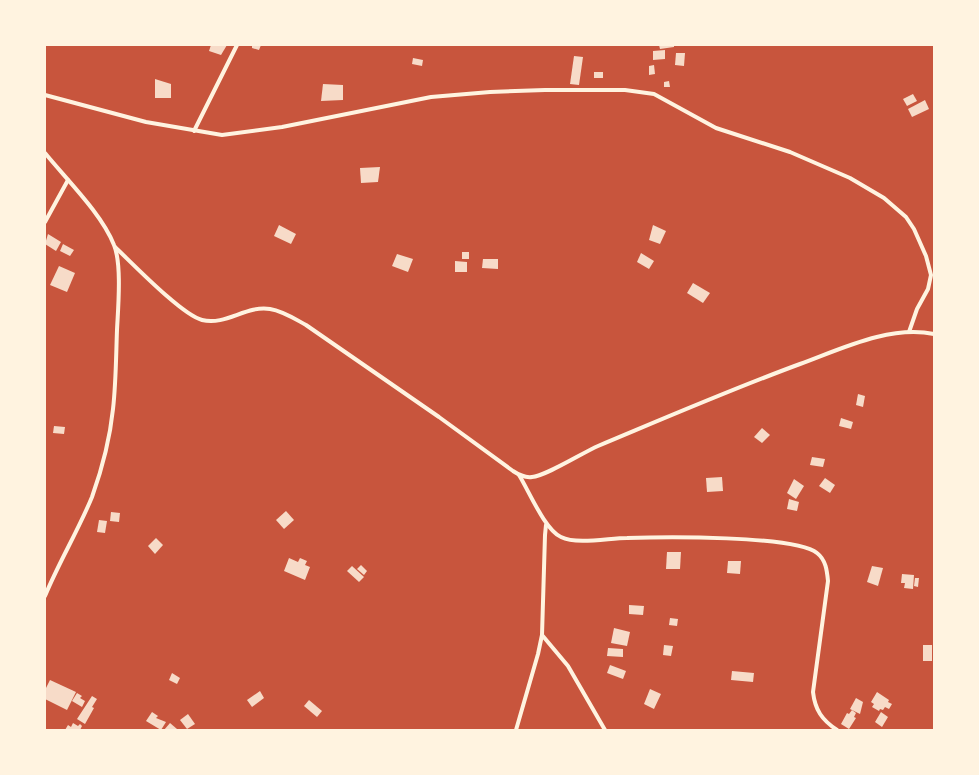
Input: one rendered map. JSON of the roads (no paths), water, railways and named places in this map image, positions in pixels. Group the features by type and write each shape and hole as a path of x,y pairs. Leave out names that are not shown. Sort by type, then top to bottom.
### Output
{"street":[{"path":"194,131 237,45"},
{"path":"45,95 146,122 222,135 239,134 339,116 431,97 490,92 625,90 654,94 716,128 790,152 850,178 884,198 906,217 914,229 926,256 931,275 928,289 917,310 909,332"},
{"path":"45,153 109,233 115,247 117,260 118,316 113,409 107,442 92,497 68,551 45,596"},
{"path":"45,222 68,180"},
{"path":"115,247 168,296 196,318 216,320 248,310 268,308 286,314 306,325 439,417 519,475 546,525 556,535 567,539 627,538 762,540 802,547 817,553 826,565 828,581 813,692 816,709 820,716 837,730"},
{"path":"519,475 532,477 539,476 597,447 779,372 877,337 909,332 934,334"},
{"path":"516,730 542,635 546,525"},
{"path":"542,635 568,666 605,730"}]}
